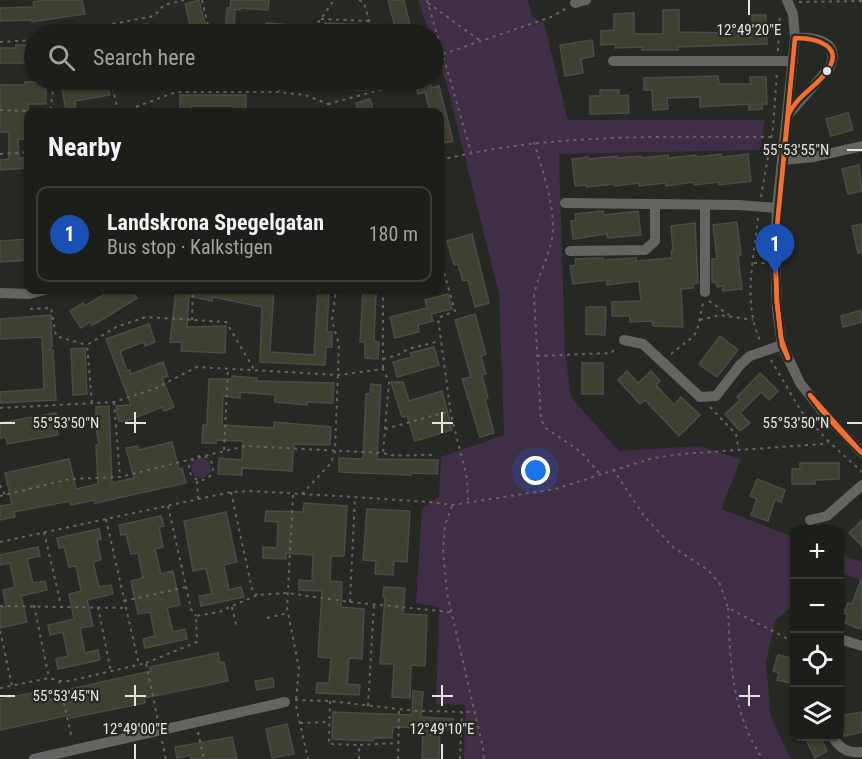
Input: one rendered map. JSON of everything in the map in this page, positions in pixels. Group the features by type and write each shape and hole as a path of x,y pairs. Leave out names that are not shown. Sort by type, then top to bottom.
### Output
{"street":[{"path":"788,1 793,14 795,38 789,114 777,208 775,274 782,345 800,383 822,411 862,453"},
{"path":"789,114 832,62 830,47 824,42 814,38 795,38"},
{"path":"613,61 793,61"},
{"path":"783,160 814,157 862,147"},
{"path":"566,203 739,205 777,208"},
{"path":"570,251 645,250 655,241 655,204"},
{"path":"705,205 705,292"},
{"path":"0,293 24,294"},
{"path":"624,340 643,345 700,397 716,396 750,356 782,345"},
{"path":"810,520 827,516 862,485"},
{"path":"844,640 862,646"},
{"path":"34,759 291,701"},
{"path":"835,741 846,751 862,752"}],"path":[{"path":"112,24 154,16 164,5 184,0"},
{"path":"201,0 207,24"},
{"path":"317,24 334,0"},
{"path":"359,0 364,3 370,24"},
{"path":"427,1 482,42"},
{"path":"427,1 434,24"},
{"path":"444,54 551,17 580,1"},
{"path":"788,1 862,1"},
{"path":"321,19 369,21"},
{"path":"0,42 24,41"},
{"path":"444,58 471,152"},
{"path":"51,108 53,90"},
{"path":"114,90 119,108"},
{"path":"131,108 176,92 278,92 305,95 328,104 380,90"},
{"path":"328,104 330,108"},
{"path":"0,110 24,111"},
{"path":"444,159 471,152 534,142 610,136 771,137"},
{"path":"534,142 553,220 549,251 536,280 534,296 541,420 546,428 581,452 600,473"},
{"path":"0,154 24,152"},
{"path":"754,263 767,263"},
{"path":"444,273 454,311 438,318 450,411 468,478 468,502"},
{"path":"192,320 194,294"},
{"path":"302,494 331,463 336,451 339,344 333,321 336,294"},
{"path":"383,294 383,369 389,382 383,453"},
{"path":"664,364 678,346 694,336 704,298 738,319 753,320"},
{"path":"30,309 51,308 56,336 87,345 116,327 146,317 226,322 255,371"},
{"path":"700,320 730,315"},
{"path":"383,359 441,340"},
{"path":"537,357 611,353 624,340"},
{"path":"87,345 92,403"},
{"path":"0,408 114,402 154,389 197,368 339,375 383,369"},
{"path":"224,451 228,369"},
{"path":"700,397 736,434 739,451"},
{"path":"114,402 120,477"},
{"path":"385,429 450,411"},
{"path":"0,542 231,492 355,497 452,505 555,489 653,458 823,444 828,441 862,471"},
{"path":"0,496 70,479 120,477 245,446 403,456 409,454 434,455"},
{"path":"196,480 208,478 212,468 208,458 198,457 191,460 189,464 196,480 198,499"},
{"path":"613,469 644,516 674,548 708,570 720,584 728,608 730,655 736,696 744,725 764,759"},
{"path":"0,485 4,495"},
{"path":"231,492 252,590 257,595"},
{"path":"293,494 287,593 288,613 299,668 291,701 300,723 308,759"},
{"path":"350,602 355,497"},
{"path":"452,505 445,525 443,550 451,612 483,748 483,759"},
{"path":"0,688 49,678 69,681 111,672 146,663 197,642 196,616 191,609 168,506"},
{"path":"106,519 138,665"},
{"path":"44,532 61,606"},
{"path":"123,601 186,587"},
{"path":"196,616 232,607 257,595 287,593 374,605 451,612"},
{"path":"34,605 49,678"},
{"path":"368,706 374,605"},
{"path":"0,606 125,608"},
{"path":"98,607 111,672"},
{"path":"232,607 236,625"},
{"path":"728,608 790,639"},
{"path":"267,618 288,613"},
{"path":"0,631 12,686"},
{"path":"146,663 166,759"},
{"path":"58,681 72,741 69,750"},
{"path":"291,701 330,701 399,709 474,712"},
{"path":"330,701 329,744 398,743"},
{"path":"398,759 399,709"},
{"path":"460,759 462,712"},
{"path":"196,722 204,759"},
{"path":"300,723 329,722"},
{"path":"359,745 359,759"}],"shaded area":[{"path":"418,0 528,0 532,17 544,23 568,120 765,120 760,150 559,154 565,352 571,397 619,451 700,446 741,459 721,509 790,535 790,608 775,621 766,663 771,717 791,759 464,759 465,705 436,704 439,607 416,603 422,508 439,497 441,457 504,435 499,294 444,76 444,24 426,24"},
{"path":"201,458 208,461 211,468 208,475 201,478 194,475 191,468 194,461"},
{"path":"844,555 862,562 862,581 844,574"}],"building":[{"path":"82,0 85,14 32,22 32,20 0,21 0,8 34,7 33,2"},
{"path":"199,0 205,24 190,24 185,4"},
{"path":"231,0 269,0 268,10 235,9 234,24 226,24 227,8 230,8"},
{"path":"388,0 404,0 410,24 394,24"},
{"path":"663,10 679,10 679,32 731,33 731,30 752,29 752,15 766,15 767,44 678,47 678,50 642,50 642,47 615,48 615,44 601,45 601,31 614,30 614,14 634,13 634,34 663,34"},
{"path":"592,40 594,56 581,59 583,73 565,76 560,45"},
{"path":"16,45 24,45 24,63 0,63 0,48 16,48"},
{"path":"718,76 719,84 751,84 750,77 766,77 767,104 762,104 762,109 749,110 749,104 700,107 700,97 667,98 668,109 653,110 652,90 644,90 644,78"},
{"path":"0,85 24,85 24,90 46,90 46,104 28,104 28,108 24,108 24,139 18,139 19,158 24,158 24,168 0,170 0,160 9,159 9,132 0,132"},
{"path":"62,90 109,90 110,95 75,101 76,107 66,108"},
{"path":"417,90 440,90 453,141 444,143 444,108 429,108 425,92 418,94"},
{"path":"600,90 619,90 619,96 628,95 629,113 590,114 590,96 600,96"},
{"path":"180,95 246,95 246,108 191,106 191,108 180,108"},
{"path":"370,99 373,108 357,108 356,103"},
{"path":"848,113 853,130 831,136 826,119"},
{"path":"721,154 722,157 748,154 751,181 719,185 719,182 694,185 693,182 666,186 665,183 639,186 639,183 615,186 614,184 575,186 572,159 617,156 617,158 641,156 641,158 668,155 668,158"},
{"path":"859,165 862,191 848,194 842,169"},
{"path":"603,211 604,215 638,211 641,235 608,238 607,234 573,239 571,221 576,220 575,214"},
{"path":"737,222 742,289 723,291 723,286 717,287 716,282 712,282 712,259 717,259 713,225"},
{"path":"695,223 698,283 693,284 693,288 681,289 683,327 653,326 652,321 630,322 630,316 612,316 612,302 641,301 639,281 607,285 607,280 573,284 570,266 576,265 575,259 636,258 636,261 672,258 671,226"},
{"path":"862,224 862,253 858,253 852,226"},
{"path":"472,234 489,303 475,307 468,280 463,281 458,264 454,265 447,241"},
{"path":"24,239 24,260 0,262 0,241"},
{"path":"104,294 134,294 137,298 92,325 90,322 81,328 70,311 83,303 85,306"},
{"path":"176,294 274,294 270,352 314,355 318,294 329,294 327,332 332,332 332,347 326,347 325,365 260,362 262,307 213,297 212,301 189,296 187,327 226,326 225,353 181,351 182,342 170,342"},
{"path":"363,294 376,294 374,341 379,342 378,359 365,358 365,342 360,342"},
{"path":"448,294 452,309 431,314 433,321 418,325 419,332 395,338 390,317 427,308 425,300"},
{"path":"586,307 606,307 605,335 586,334"},
{"path":"862,310 862,322 843,327 841,316"},
{"path":"475,314 486,354 481,356 486,374 482,375 488,398 485,399 494,433 480,437 462,379 471,377 455,320"},
{"path":"51,315 52,347 48,350 53,350 56,400 0,403 0,392 44,389 42,337 0,339 0,319"},
{"path":"149,324 155,342 145,346 144,342 120,351 127,371 130,370 131,374 163,362 168,376 162,378 174,407 164,411 162,407 127,421 119,421 116,406 131,405 106,339"},
{"path":"720,336 738,350 717,377 699,364"},
{"path":"434,347 439,365 397,377 393,362 412,357 410,353"},
{"path":"85,348 87,394 73,395 71,349"},
{"path":"582,363 603,363 603,394 582,394"},
{"path":"627,371 638,383 651,371 660,381 656,385 674,405 681,397 700,415 679,436 645,400 640,404 618,380"},
{"path":"760,373 778,391 769,400 761,392 740,413 750,423 740,431 725,414 740,400 737,397"},
{"path":"232,376 257,378 256,381 334,383 333,403 307,402 307,405 275,402 275,395 240,392 240,398 223,396 222,425 274,428 274,422 331,427 330,445 294,444 292,471 242,468 242,475 218,474 219,458 242,460 243,441 216,440 216,443 202,443 203,425 207,425 209,379 232,379"},
{"path":"391,382 403,382 409,401 442,391 452,430 415,441 407,416 402,417"},
{"path":"371,384 381,385 377,459 438,460 437,474 339,472 339,458 363,459 366,394 370,394"},
{"path":"109,406 112,483 134,478 126,448 138,446 139,450 172,442 179,469 182,468 186,483 95,503 94,500 71,505 70,501 14,512 15,517 0,520 0,506 12,504 5,473 69,459 76,489 98,484 96,445 99,444 96,407"},
{"path":"56,413 58,435 7,444 6,437 0,438 0,423"},
{"path":"800,463 839,463 839,479 815,480 815,484 792,484 792,469 800,469"},
{"path":"757,479 785,490 781,502 775,500 768,521 751,515 757,499 750,496"},
{"path":"304,503 347,506 344,556 331,556 330,581 342,582 341,607 364,609 362,659 349,658 347,684 360,685 359,695 316,693 317,683 329,683 331,658 318,657 322,591 299,590 299,580 312,581 313,555 286,553 286,559 263,558 263,547 277,548 278,522 265,521 266,511 303,512"},
{"path":"367,509 410,511 407,562 394,561 393,575 375,574 376,561 363,560"},
{"path":"226,512 237,562 224,565 229,590 241,587 244,597 201,606 199,596 212,594 206,568 193,571 184,521"},
{"path":"161,516 164,526 159,527 163,547 155,549 161,574 173,571 180,605 167,608 173,632 185,629 187,639 145,648 143,639 155,636 150,612 138,614 131,581 143,578 138,553 131,554 126,534 121,535 119,525"},
{"path":"862,520 862,546 849,533"},
{"path":"99,529 101,539 97,540 101,560 93,562 99,587 111,585 113,594 87,600 93,626 80,628 85,653 98,650 100,660 58,669 56,659 68,656 63,632 50,635 48,625 74,619 69,594 81,591 76,566 69,567 64,547 59,548 57,538"},
{"path":"38,547 40,556 27,559 33,583 45,581 47,590 21,596 27,622 0,628 0,608 6,607 3,590 15,587 10,563 0,565 0,555"},
{"path":"861,579 862,624 860,629 845,623 848,615 844,613 848,603 852,604"},
{"path":"384,587 405,588 403,614 427,615 425,666 411,665 410,698 392,697 394,664 380,664"},
{"path":"218,653 220,663 224,662 228,681 144,698 145,703 71,718 70,715 0,730 0,699 48,690 50,700 67,697 66,690 151,671 150,667"},
{"path":"778,655 790,658 790,683 777,680 779,673 773,671"},
{"path":"273,678 274,687 257,690 255,681"},
{"path":"413,691 423,692 421,717 453,719 453,729 440,728 439,759 422,759 423,728 393,727 392,738 374,738 373,741 332,739 333,712 412,715"},
{"path":"862,712 862,732 844,736 844,715"},
{"path":"287,724 294,754 272,758 266,729"},
{"path":"232,737 237,759 191,759 190,755 177,758 175,747"},
{"path":"806,741 822,741 827,751 815,758"}],"transit line":[{"path":"795,38 820,42 831,50 833,57 825,74 800,99 788,116 776,237 795,38"},
{"path":"775,253 777,303"},
{"path":"775,253 777,303"},
{"path":"777,303 781,338 788,358"},
{"path":"777,303 782,345 788,358"},
{"path":"810,395 862,453 834,425 810,395"}],"place":[{"name":"Landskrona Spegelgatan","path":"775,274"}]}
